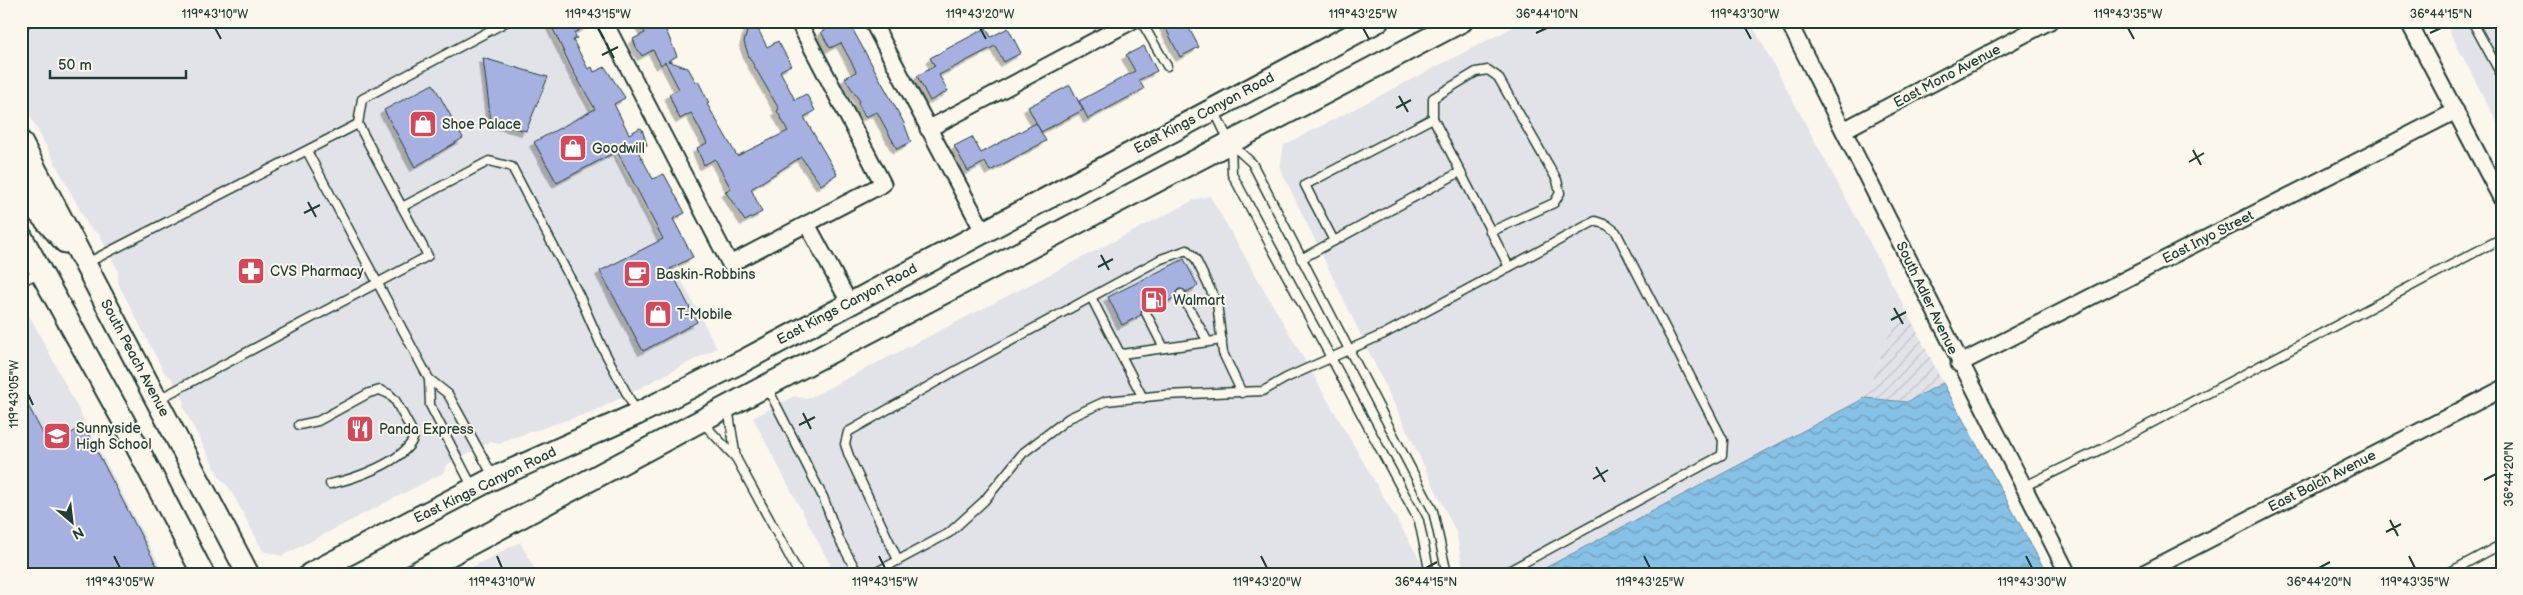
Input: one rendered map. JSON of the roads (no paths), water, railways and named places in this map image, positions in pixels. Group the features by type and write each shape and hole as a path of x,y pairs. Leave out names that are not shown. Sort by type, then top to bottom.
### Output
{"main road":[{"name":"East Kings Canyon Road","path":"310,574 494,478 637,414 850,304 984,230 1378,21"},
{"path":"414,574 727,406 1462,21"},
{"name":"South Peach Avenue","path":"21,142 248,574"},
{"path":"21,186 31,204 86,264"},
{"path":"21,236 123,420 203,574"}],"street":[{"path":"604,21 730,264 883,184 798,21"},
{"path":"872,21 928,129 984,230"},
{"path":"928,129 1132,21"},
{"name":"South Adler Avenue","path":"1788,21 2068,574"},
{"name":"East Mono Avenue","path":"1844,130 2050,21"},
{"path":"2408,21 2502,200"},
{"name":"East Inyo Street","path":"1960,364 2456,111"},
{"path":"807,224 850,304"},
{"name":"East Balch Avenue","path":"2142,574 2502,389"}],"lane":[{"path":"21,28 28,21"},
{"path":"157,400 428,256 358,124 362,99 508,21"},
{"path":"1141,21 1166,66"},
{"path":"2472,21 2502,76"},
{"path":"1490,232 1554,204 1560,194 1557,180 1498,77 1488,70 1476,72 1433,98 1433,118 1490,232 1509,267"},
{"path":"1213,108 1230,143 1252,163 1433,511 1448,574"},
{"path":"1334,241 1305,185 1433,118"},
{"path":"86,264 358,124"},
{"path":"1230,143 1232,174 1419,521 1430,574"},
{"path":"307,150 429,379 448,394 494,478"},
{"path":"402,207 489,161 512,167 580,295 601,345 637,414"},
{"path":"1301,259 1460,172"},
{"path":"873,574 949,534 984,501 1023,453 1069,418 1106,401 1263,391 1286,378 1349,351 1595,221 1607,225 1616,232 1724,440 1722,455 1503,574"},
{"path":"2023,487 2110,445 2502,238"},
{"path":"898,560 845,444 848,432 1161,260 1187,250 1195,258 1217,303 1223,353 1242,393"},
{"path":"1161,260 1166,268"},
{"path":"21,282 40,272"},
{"path":"1127,278 1131,286"},
{"path":"1181,294 1208,342"},
{"path":"1092,297 1143,398"},
{"path":"1146,313 1164,348"},
{"path":"1122,354 1222,340"},
{"path":"429,379 430,406 474,488"},
{"path":"766,386 823,497 839,539 858,574"},
{"path":"299,425 318,421 369,393 380,390 389,394 399,407 412,431 414,439 404,453 352,480 330,484"},
{"path":"727,406 736,458"},
{"path":"701,420 736,458 799,574"},
{"path":"2446,574 2502,544"}],"water":[{"path":"1943,383 2047,574 1534,574 1865,398 1907,402"}],"place":[{"name":"Shoe Palace","path":"423,124"},
{"name":"Goodwill","path":"573,148"},
{"name":"CVS Pharmacy","path":"251,271"},
{"name":"Baskin-Robbins","path":"637,274"},
{"name":"Walmart","path":"1154,300"},
{"name":"T-Mobile","path":"658,314"},
{"name":"Panda Express","path":"360,429"},
{"name":"Sunnyside High School","path":"57,436"}]}
